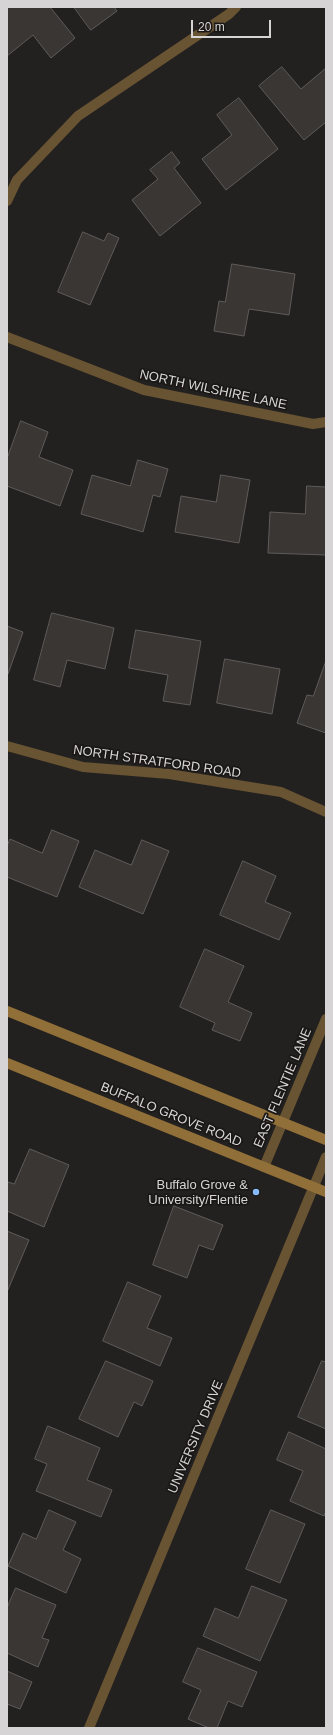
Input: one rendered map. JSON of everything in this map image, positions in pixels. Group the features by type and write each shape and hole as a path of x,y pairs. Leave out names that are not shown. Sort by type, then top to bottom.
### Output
{"main road":[{"path":"7,1011 326,1140"},
{"name":"BUFFALO GROVE ROAD","path":"7,1063 326,1192"}],"street":[{"path":"7,201 17,180 78,116 229,14 236,7"},
{"name":"NORTH WILSHIRE LANE","path":"7,337 144,390 313,424 326,422"},
{"name":"NORTH STRATFORD ROAD","path":"7,746 83,768 169,774 281,792 326,812"},
{"name":"EAST FLENTIE LANE","path":"264,1167 326,1019"},
{"name":"UNIVERSITY DRIVE","path":"89,1728 326,1156"}],"building":[{"path":"9,7 50,7 75,38 51,58 33,35 7,56 7,9"},
{"path":"74,7 114,7 117,11 91,30"},
{"path":"282,67 301,89 326,68 326,122 304,140 259,86"},
{"path":"239,98 278,149 226,190 202,159 232,135 217,115"},
{"path":"172,152 180,163 174,168 201,203 160,236 132,200 158,179 150,170"},
{"path":"83,232 104,241 108,233 119,238 90,305 58,292"},
{"path":"232,264 295,274 289,315 249,309 244,336 214,331 219,301 225,302"},
{"path":"21,421 48,432 39,457 73,470 60,506 7,486 7,459"},
{"path":"138,460 168,469 160,497 153,495 143,532 81,514 92,475 130,486"},
{"path":"221,475 250,480 239,543 175,532 181,496 216,502"},
{"path":"307,486 326,487 326,555 268,553 270,512 305,514"},
{"path":"52,613 114,628 105,669 67,660 60,687 34,680"},
{"path":"7,626 23,632 8,674 7,673"},
{"path":"136,630 201,641 190,705 163,701 168,675 129,668"},
{"path":"225,659 280,669 272,714 217,703"},
{"path":"326,661 326,733 297,723 307,695 313,696"},
{"path":"52,830 79,841 57,897 7,877 7,846 10,839 42,853"},
{"path":"142,840 169,851 143,914 79,887 95,850 131,865"},
{"path":"243,861 276,876 265,902 291,913 279,940 220,915"},
{"path":"205,949 244,966 228,1002 252,1013 240,1041 212,1030 215,1023 180,1007"},
{"path":"30,1149 69,1165 44,1227 7,1211 7,1184 8,1182 14,1184"},
{"path":"174,1206 223,1225 213,1250 199,1245 187,1278 153,1265"},
{"path":"7,1231 29,1240 7,1292"},
{"path":"128,1282 161,1296 147,1328 172,1338 160,1366 103,1341"},
{"path":"106,1361 153,1381 142,1406 134,1402 118,1437 79,1419"},
{"path":"322,1361 326,1362 326,1429 298,1417"},
{"path":"48,1426 100,1448 87,1480 112,1490 101,1517 36,1491 47,1464 35,1459"},
{"path":"289,1432 326,1449 326,1511 324,1516 290,1501 303,1471 277,1460"},
{"path":"49,1510 76,1522 63,1550 81,1559 66,1593 8,1566 23,1533 36,1539"},
{"path":"271,1510 305,1524 280,1583 246,1569"},
{"path":"252,1586 287,1600 260,1661 203,1636 215,1608 238,1618"},
{"path":"16,1588 56,1605 42,1638 49,1640 38,1667 7,1653 7,1608"},
{"path":"198,1648 257,1672 242,1707 228,1701 217,1728 209,1728 188,1719 201,1690 183,1682"},
{"path":"7,1671 32,1682 20,1709 7,1704"}],"place":[{"name":"Buffalo Grove & University/Flentie","path":"256,1192"}]}
